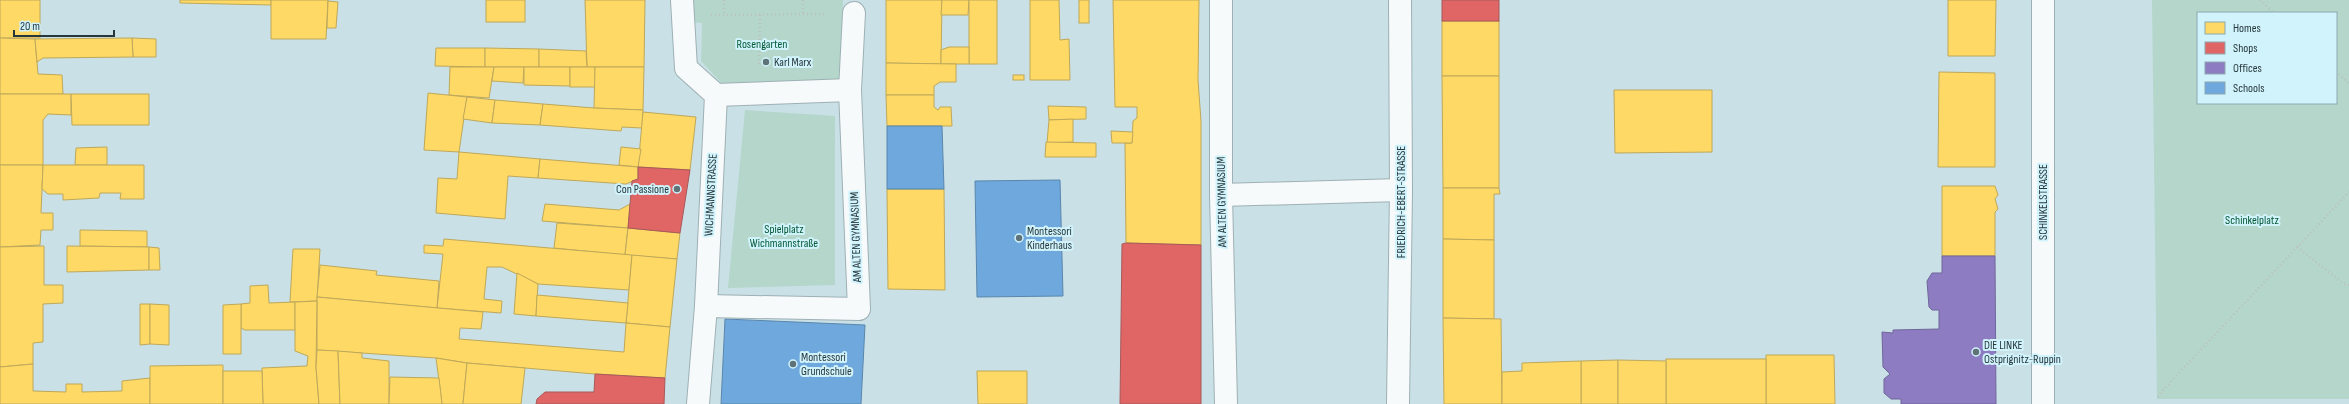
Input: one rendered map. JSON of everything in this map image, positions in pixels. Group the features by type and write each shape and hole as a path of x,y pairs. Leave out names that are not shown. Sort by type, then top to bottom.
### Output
{"street":[{"name":"AM ALTEN GYMNASIUM","path":"1221,0 1221,195 1226,404"},
{"name":"FRIEDRICH-EBERT-STRASSE","path":"1398,404 1401,190 1400,0"},
{"name":"SCHINKELSTRASSE","path":"2043,0 2043,404"},
{"path":"682,8 686,68 716,94 850,90"},
{"name":"AM ALTEN GYMNASIUM","path":"706,306 859,309 850,90 854,13"},
{"name":"WICHMANNSTRASSE","path":"698,404 706,306 716,94"},
{"path":"1221,195 1401,190"}],"path":[{"path":"724,0 724,15"},
{"path":"803,0 803,15"},
{"path":"2260,0 2273,12"},
{"path":"682,8 724,15 803,15 854,13"},
{"path":"759,92 760,15"},
{"path":"2337,73 2349,84"},
{"path":"2158,397 2349,192"},
{"path":"2297,247 2344,284 2349,285"}],"green space":[{"name":"Rosengarten","path":"691,0 843,0 841,84 727,89 701,61 702,23 691,22"},
{"name":"Schinkelplatz","path":"2152,0 2349,0 2349,399 2157,399"},
{"name":"Spielplatz Wichmannstraße","path":"745,110 835,116 835,285 728,288"}],"building: Homes":[{"path":"0,0 40,0 40,38 0,38"},
{"path":"180,0 271,0 271,5 180,3"},
{"path":"271,0 328,0 326,39 271,39"},
{"path":"486,0 525,0 525,22 486,22"},
{"path":"585,0 645,0 644,67 587,67"},
{"path":"886,0 942,0 941,64 886,63"},
{"path":"942,0 969,0 968,15 941,15"},
{"path":"969,0 997,0 997,64 969,64"},
{"path":"1030,0 1059,0 1060,40 1069,39 1070,80 1030,80"},
{"path":"1079,0 1089,0 1089,23 1079,23"},
{"path":"1113,0 1199,0 1198,80 1201,121 1201,245 1126,243 1125,143 1132,143 1133,121 1137,118 1137,107 1115,107"},
{"path":"1948,0 1996,0 1995,56 1948,56"},
{"path":"328,1 338,2 336,28 327,28"},
{"path":"1442,21 1499,21 1499,76 1442,76"},
{"path":"0,38 35,39 38,74 62,75 63,94 0,94"},
{"path":"132,38 156,39 156,57 133,57"},
{"path":"132,38 133,57 43,58 37,62 35,39"},
{"path":"949,47 969,47 969,64 941,64 941,50"},
{"path":"436,48 485,48 485,67 435,66"},
{"path":"485,48 539,49 539,67 485,67"},
{"path":"539,49 586,51 587,67 539,67"},
{"path":"886,63 956,64 956,82 940,82 934,86 934,95 886,95"},
{"path":"450,67 494,67 489,98 449,95"},
{"path":"494,67 524,67 523,83 492,81"},
{"path":"524,67 570,67 570,86 524,85"},
{"path":"570,67 595,67 595,87 570,87"},
{"path":"595,67 644,67 643,110 594,108"},
{"path":"1939,72 1995,73 1995,167 1938,167"},
{"path":"1013,75 1024,75 1024,80 1013,80"},
{"path":"1442,76 1499,76 1499,188 1443,188"},
{"path":"1614,90 1712,90 1712,152 1615,153"},
{"path":"428,93 467,97 459,152 424,150"},
{"path":"0,94 71,94 71,115 48,114 43,120 43,165 0,165"},
{"path":"71,94 149,94 149,125 72,125"},
{"path":"886,95 934,95 934,107 938,110 940,107 951,107 952,126 887,126"},
{"path":"467,97 495,100 492,123 463,119"},
{"path":"495,100 543,104 540,125 492,123"},
{"path":"543,104 643,110 642,128 622,127 621,131 540,125"},
{"path":"1048,106 1086,107 1086,119 1049,120"},
{"path":"643,112 696,117 690,170 638,167"},
{"path":"1073,119 1073,142 1047,143 1049,120"},
{"path":"1111,131 1133,132 1132,143 1112,143"},
{"path":"1046,142 1096,143 1096,157 1045,157"},
{"path":"107,147 107,165 75,165 76,148"},
{"path":"621,147 641,149 638,167 619,165"},
{"path":"459,152 540,159 538,178 508,176 505,219 436,213 438,178 457,179"},
{"path":"540,159 638,167 638,179 626,184 538,178"},
{"path":"0,165 43,165 41,213 53,213 53,230 41,230 40,245 0,247"},
{"path":"43,165 144,165 144,199 120,199 121,193 100,193 99,198 63,200 63,194 48,194 42,189"},
{"path":"1942,186 1995,186 1998,195 1995,199 1998,209 1995,212 1995,256 1942,256"},
{"path":"1443,188 1499,188 1500,194 1494,194 1494,240 1443,239"},
{"path":"887,189 944,189 945,290 888,289"},
{"path":"545,204 619,210 630,204 628,228 542,221"},
{"path":"557,223 628,228 625,255 554,248"},
{"path":"628,228 680,233 677,259 625,255"},
{"path":"80,230 147,231 147,247 80,246"},
{"path":"444,239 632,255 629,290 538,284 502,267 487,267 484,299 502,301 501,313 437,308 443,254 424,253 424,245 443,246"},
{"path":"1443,239 1494,240 1494,319 1443,318"},
{"path":"44,246 44,285 63,285 63,303 43,304 43,342 33,343 33,364 0,367 0,247"},
{"path":"67,246 149,247 149,270 67,272"},
{"path":"149,247 159,248 160,270 149,270"},
{"path":"293,249 320,249 317,301 290,302"},
{"path":"632,255 677,259 670,327 626,323"},
{"path":"320,265 377,271 376,275 439,281 437,308 317,297"},
{"path":"517,273 538,284 536,316 514,314"},
{"path":"268,285 269,303 295,302 295,330 245,330 241,328 241,304 250,303 250,286"},
{"path":"537,295 628,303 626,323 536,316"},
{"path":"317,297 483,312 481,329 460,328 459,339 624,352 626,323 670,327 665,378 595,374 467,363 436,358 317,350"},
{"path":"317,301 316,367 319,404 263,404 262,368 307,366 308,356 295,351 295,302"},
{"path":"140,304 150,304 150,344 140,345"},
{"path":"150,304 169,305 169,345 150,344"},
{"path":"241,304 241,354 223,354 223,305"},
{"path":"1443,318 1501,319 1502,404 1444,404"},
{"path":"317,350 338,351 340,404 319,404 316,367"},
{"path":"338,351 362,353 362,358 389,361 389,404 340,404"},
{"path":"1766,355 1834,355 1835,404 1766,404"},
{"path":"436,358 467,363 463,404 442,404"},
{"path":"1666,359 1766,359 1766,404 1666,404"},
{"path":"1618,360 1618,404 1581,404 1581,361"},
{"path":"1618,360 1666,361 1666,404 1618,404"},
{"path":"1581,361 1581,404 1502,404 1502,372 1522,371 1522,363"},
{"path":"467,363 525,368 521,404 463,404"},
{"path":"33,364 33,391 66,392 66,384 82,384 82,392 122,391 122,381 150,378 150,404 0,404 0,367"},
{"path":"223,365 223,404 150,404 150,366"},
{"path":"223,371 262,371 263,404 223,404"},
{"path":"977,371 1027,371 1027,404 978,404"},
{"path":"390,377 439,378 442,404 389,404"}],"building: Shops":[{"path":"1442,0 1499,0 1499,21 1442,21"},
{"path":"638,167 690,170 680,233 628,228 632,181 638,179"},
{"path":"1122,244 1201,245 1201,404 1120,404"},
{"path":"595,374 665,378 664,404 536,404 537,399 545,392 594,392"}],"building: Offices":[{"path":"1942,256 1995,256 1996,404 1901,404 1901,399 1891,399 1884,393 1884,379 1890,374 1883,367 1882,332 1893,333 1893,330 1939,329 1939,310 1932,310 1929,307 1927,281 1932,273 1942,273"}],"building: Schools":[{"path":"887,126 942,126 944,189 887,189"},
{"name":"Montessori Kinderhaus","path":"1060,180 1063,296 977,297 975,181"},
{"name":"Montessori Grundschule","path":"725,319 865,325 861,404 721,404"}],"place":[{"name":"Karl Marx","path":"766,62"},
{"name":"Con Passione","path":"677,189"},
{"name":"Montessori Kinderhaus","path":"1019,238"},
{"name":"DIE LINKE Ostprignitz-Ruppin","path":"1976,352"},
{"name":"Montessori Grundschule","path":"793,364"}]}
